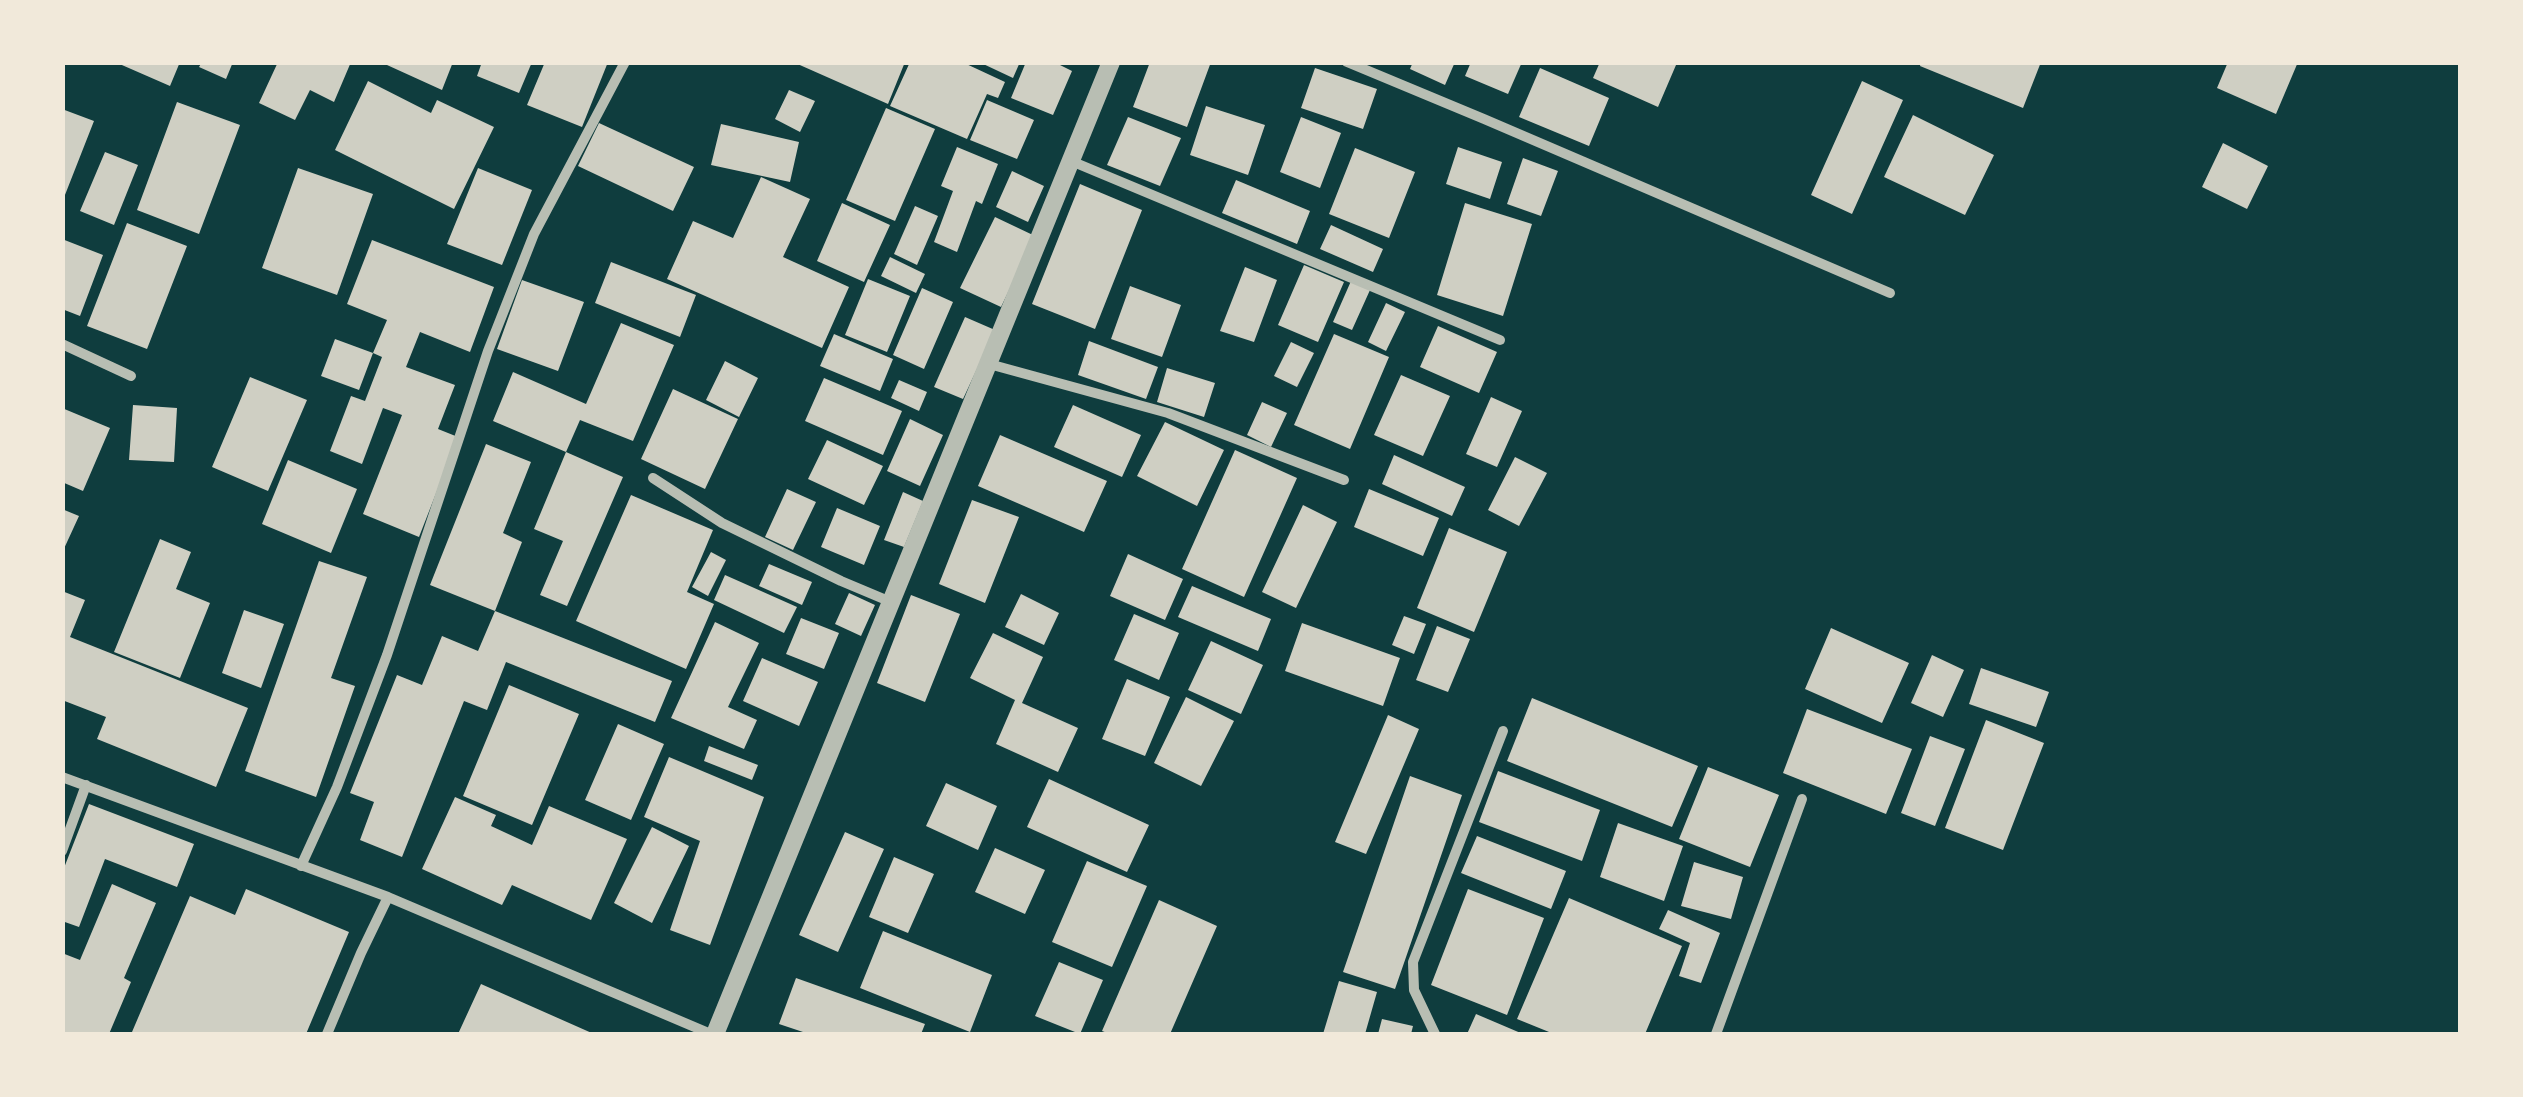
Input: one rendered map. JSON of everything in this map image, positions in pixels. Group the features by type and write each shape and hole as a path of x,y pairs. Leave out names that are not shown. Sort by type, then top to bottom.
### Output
{"street":[{"path":"301,866 387,655 488,351 534,234 625,62"},
{"path":"62,776 388,897 713,1034 1111,62"},
{"path":"1347,62 1890,293"},
{"path":"1071,161 1500,340"},
{"path":"62,344 131,376"},
{"path":"988,364 1168,413 1344,480"},
{"path":"652,478 722,523 840,582 891,602"},
{"path":"1435,1034 1414,990 1413,962 1504,731"},
{"path":"62,851 86,785"},
{"path":"1716,1034 1802,799"},
{"path":"327,1034 388,897"}],"building":[{"path":"115,62 180,62 170,86"},
{"path":"202,62 233,62 226,79 199,67"},
{"path":"278,62 351,62 334,102 310,90 295,120 259,103"},
{"path":"453,62 442,90 387,65"},
{"path":"482,62 532,62 519,93 477,76"},
{"path":"545,62 608,62 582,127 527,105"},
{"path":"793,62 905,62 888,104"},
{"path":"910,62 962,62 1005,82 998,98 987,94 967,139 890,106"},
{"path":"979,62 1020,62 1013,78"},
{"path":"1026,62 1054,62 1072,71 1053,115 1011,98"},
{"path":"1150,62 1211,62 1187,127 1133,107"},
{"path":"1413,62 1455,62 1445,85 1410,69"},
{"path":"1471,62 1522,62 1508,94 1465,76"},
{"path":"1600,62 1676,65 1658,107 1593,78"},
{"path":"1921,62 2041,62 2023,108 1920,66"},
{"path":"2228,62 2298,62 2276,114 2217,88"},
{"path":"1315,68 1377,89 1363,129 1301,108"},
{"path":"1540,68 1609,98 1589,146 1519,117"},
{"path":"368,81 431,113 437,100 494,127 454,209 335,150"},
{"path":"1862,81 1903,100 1852,214 1811,195"},
{"path":"789,90 815,101 800,132 775,119"},
{"path":"987,100 1034,120 1017,159 970,140"},
{"path":"177,102 240,125 199,234 137,210"},
{"path":"1206,106 1265,125 1248,175 1190,155"},
{"path":"886,108 935,129 895,221 846,200"},
{"path":"62,109 94,121 63,200 62,200"},
{"path":"1913,115 1994,155 1965,215 1884,177"},
{"path":"1128,117 1181,138 1160,186 1107,165"},
{"path":"1301,117 1341,133 1320,188 1280,172"},
{"path":"599,123 694,167 673,211 578,166"},
{"path":"721,124 799,142 790,182 711,165"},
{"path":"2223,143 2268,166 2247,209 2202,187"},
{"path":"957,147 998,164 982,204 976,201 957,252 934,242 953,191 941,186"},
{"path":"1458,147 1502,162 1490,199 1446,184"},
{"path":"1355,148 1415,172 1389,238 1329,214"},
{"path":"105,152 138,165 114,225 80,211"},
{"path":"1523,158 1558,171 1541,216 1507,204"},
{"path":"298,168 373,194 337,295 262,268"},
{"path":"478,168 532,190 502,265 447,244"},
{"path":"1012,171 1044,186 1028,222 996,207"},
{"path":"761,177 810,199 783,257 849,287 822,348 667,279 693,221 733,238"},
{"path":"1236,180 1310,211 1297,244 1222,213"},
{"path":"1080,184 1142,210 1095,329 1032,304"},
{"path":"842,203 890,225 864,282 817,261"},
{"path":"1465,203 1532,224 1503,316 1437,295"},
{"path":"915,206 938,216 917,265 894,254"},
{"path":"995,217 1035,236 1001,307 960,288"},
{"path":"127,223 187,246 147,349 87,326"},
{"path":"1331,225 1383,249 1373,272 1320,249"},
{"path":"62,239 103,255 80,316 62,309"},
{"path":"372,240 494,287 470,352 420,332 406,367 455,385 438,429 458,437 419,537 363,514 402,415 383,408 362,464 330,451 351,396 365,401 382,357 373,353 387,320 347,304"},
{"path":"890,257 925,274 916,293 881,276"},
{"path":"611,262 696,295 680,337 595,303"},
{"path":"1304,265 1344,282 1318,342 1278,325"},
{"path":"1245,267 1277,280 1254,342 1220,331"},
{"path":"868,279 910,296 887,352 845,335"},
{"path":"522,280 584,302 558,371 497,349"},
{"path":"1351,281 1370,290 1352,330 1333,322"},
{"path":"1130,286 1181,305 1162,357 1111,339"},
{"path":"922,288 953,302 924,369 893,355"},
{"path":"1386,303 1405,312 1386,351 1368,342"},
{"path":"965,317 995,330 963,399 934,387"},
{"path":"621,323 674,345 633,441 580,420 566,452 493,421 513,372 586,404"},
{"path":"1438,326 1497,352 1479,393 1420,367"},
{"path":"834,334 893,359 880,391 820,366"},
{"path":"1334,334 1389,357 1350,449 1294,425"},
{"path":"335,339 373,353 359,390 321,376"},
{"path":"1089,341 1158,367 1146,399 1078,375"},
{"path":"1291,342 1314,353 1297,387 1274,376"},
{"path":"725,361 758,378 739,417 706,400"},
{"path":"1167,368 1215,383 1204,417 1157,402"},
{"path":"1401,375 1450,396 1423,456 1374,435"},
{"path":"250,377 307,400 268,491 212,467"},
{"path":"824,378 902,411 883,455 805,421"},
{"path":"899,380 927,392 919,411 891,398"},
{"path":"673,389 738,419 705,489 641,459"},
{"path":"1491,397 1522,411 1497,467 1466,454"},
{"path":"1262,402 1287,413 1271,447 1247,435"},
{"path":"133,405 177,408 174,462 129,460"},
{"path":"1073,405 1141,435 1122,477 1054,447"},
{"path":"62,408 110,428 83,491 62,482"},
{"path":"910,419 943,435 920,486 887,471"},
{"path":"1165,422 1224,450 1197,506 1137,476"},
{"path":"1000,435 1107,481 1084,532 978,486"},
{"path":"827,440 883,466 864,505 808,479"},
{"path":"486,444 531,462 503,533 522,542 495,611 430,585"},
{"path":"1235,450 1297,478 1244,597 1182,569"},
{"path":"566,452 623,477 567,606 540,595 563,541 534,529"},
{"path":"1394,455 1465,487 1452,516 1382,484"},
{"path":"1515,457 1547,473 1519,526 1488,510"},
{"path":"288,460 357,489 331,553 262,524"},
{"path":"787,489 816,502 793,550 765,537"},
{"path":"1369,489 1439,518 1423,556 1354,527"},
{"path":"903,492 923,501 904,547 884,540"},
{"path":"631,495 713,530 687,592 714,604 686,669 576,621"},
{"path":"972,500 1019,517 985,603 939,584"},
{"path":"1303,505 1337,522 1296,608 1262,592"},
{"path":"837,508 880,526 864,565 821,547"},
{"path":"62,509 79,516 62,553"},
{"path":"1449,528 1507,552 1474,632 1417,608"},
{"path":"160,539 191,552 176,589 210,603 180,678 114,652"},
{"path":"711,552 726,560 708,596 692,587"},
{"path":"1128,554 1183,579 1165,620 1110,596"},
{"path":"319,561 367,577 331,678 355,686 316,797 245,771"},
{"path":"769,564 812,582 802,605 759,586"},
{"path":"725,575 797,607 784,633 714,600"},
{"path":"1192,586 1271,619 1258,651 1178,617"},
{"path":"62,591 85,600 70,637 248,708 216,787 97,739 106,717 62,700"},
{"path":"849,593 875,605 861,636 835,624"},
{"path":"1021,594 1059,613 1044,645 1005,627"},
{"path":"911,595 960,614 925,702 877,683"},
{"path":"244,610 284,624 261,688 222,673"},
{"path":"495,611 672,681 655,722 506,662 487,710 464,701 402,857 360,840 374,802 350,793 397,675 422,685 442,636 478,651"},
{"path":"1134,614 1179,633 1159,680 1114,660"},
{"path":"1404,616 1426,624 1414,654 1392,645"},
{"path":"801,618 839,633 824,669 786,654"},
{"path":"715,622 759,643 728,707 757,720 744,749 671,718"},
{"path":"1302,623 1400,658 1383,706 1285,671"},
{"path":"1437,626 1470,639 1448,692 1416,680"},
{"path":"1831,628 1909,663 1882,723 1805,689"},
{"path":"993,633 1043,657 1022,703 1078,728 1058,772 996,744 1015,700 970,678"},
{"path":"1211,641 1263,665 1241,714 1188,690"},
{"path":"1932,655 1964,670 1943,717 1911,703"},
{"path":"762,658 818,682 799,726 743,701"},
{"path":"1981,668 2049,692 2036,727 1969,704"},
{"path":"1127,679 1170,697 1145,756 1102,739"},
{"path":"509,685 579,714 532,825 463,796"},
{"path":"1186,697 1234,721 1201,786 1154,763"},
{"path":"1532,698 1698,766 1672,827 1507,761"},
{"path":"1807,709 1912,749 1886,814 1783,773"},
{"path":"1388,715 1419,729 1366,854 1335,842"},
{"path":"1986,720 2044,743 2003,850 1945,828"},
{"path":"618,724 664,744 631,820 585,800"},
{"path":"1930,736 1965,749 1935,826 1901,813"},
{"path":"709,746 758,765 752,780 704,761"},
{"path":"669,757 764,797 710,945 670,930 700,841 644,817"},
{"path":"1708,767 1779,795 1750,867 1679,839"},
{"path":"1498,771 1600,810 1582,861 1479,822"},
{"path":"1410,776 1462,795 1395,989 1343,972"},
{"path":"1049,779 1149,825 1127,872 1027,827"},
{"path":"946,783 997,806 978,850 926,826"},
{"path":"455,797 496,815 491,826 532,845 549,806 627,839 591,920 512,885 502,905 422,869"},
{"path":"89,804 194,844 177,887 105,859 79,927 62,921 62,873"},
{"path":"1618,823 1683,846 1664,901 1600,877"},
{"path":"652,827 689,846 652,923 614,903"},
{"path":"845,832 884,849 838,952 799,935"},
{"path":"1477,836 1566,871 1551,909 1461,873"},
{"path":"995,848 1045,870 1025,914 975,892"},
{"path":"894,857 934,874 908,933 869,917"},
{"path":"1087,861 1147,886 1112,967 1052,942"},
{"path":"1694,862 1743,877 1731,919 1681,906"},
{"path":"112,884 156,903 124,978 131,982 109,1034 62,1034 62,953 80,960"},
{"path":"246,889 349,932 306,1034 132,1032 190,896 235,915"},
{"path":"1468,889 1544,918 1507,1015 1431,985"},
{"path":"1569,898 1682,946 1645,1034 1554,1034 1517,1019"},
{"path":"1159,900 1217,926 1170,1034 1102,1031"},
{"path":"1668,910 1720,933 1701,983 1679,976 1690,943 1659,929"},
{"path":"883,931 992,975 970,1032 860,988"},
{"path":"1059,962 1103,980 1080,1034 1035,1016"},
{"path":"796,978 925,1024 921,1034 809,1034 779,1024"},
{"path":"1339,981 1377,992 1365,1034 1323,1034"},
{"path":"481,984 594,1034 458,1034"},
{"path":"1476,1014 1523,1034 1467,1034"},
{"path":"1382,1019 1413,1026 1411,1034 1378,1034"}]}
